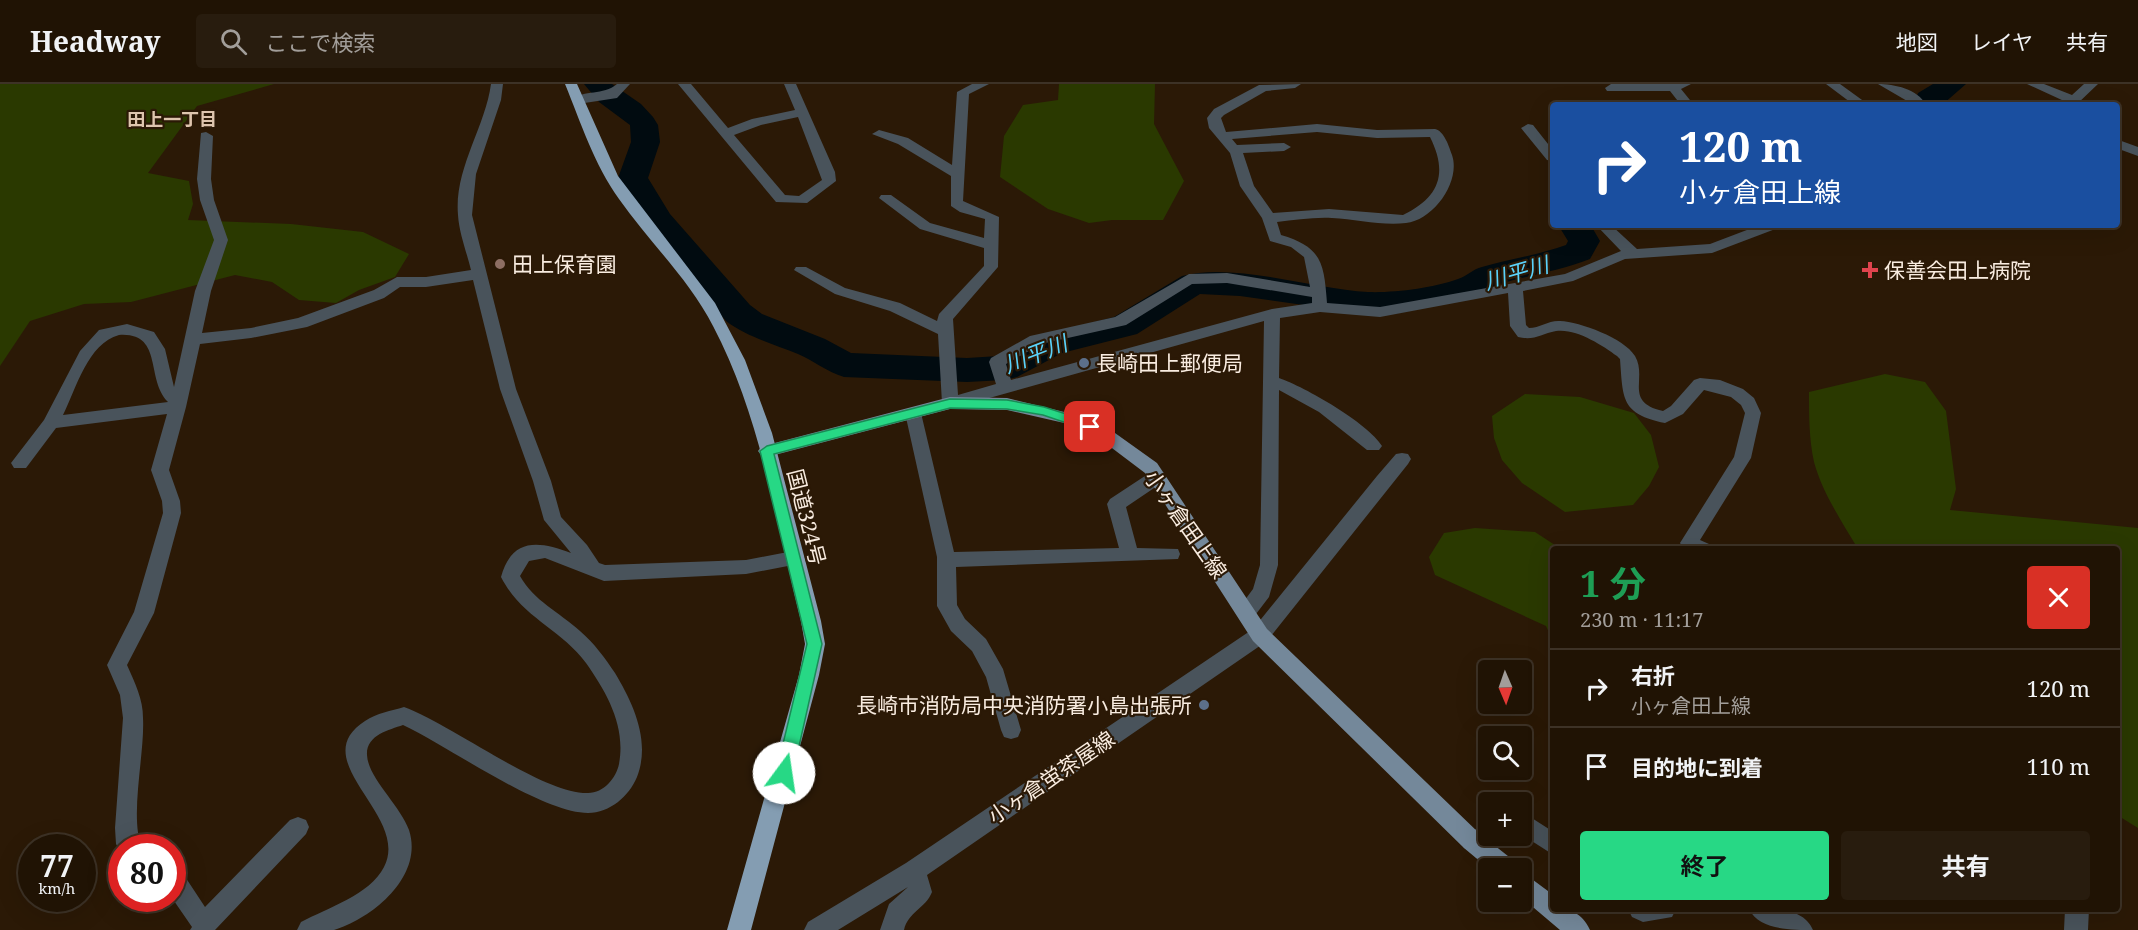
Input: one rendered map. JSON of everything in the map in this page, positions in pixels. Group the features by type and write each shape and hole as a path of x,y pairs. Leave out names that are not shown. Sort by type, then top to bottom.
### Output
{"highway":[{"name":"国道324号","path":"574,92 611,175 721,324 751,393 815,644 784,773 739,930"}],"main road":[{"name":"小ヶ倉田上線","path":"767,451 950,403 1007,404 1079,421 1119,442 1151,468 1260,635 1478,835"},
{"name":"小ヶ倉田上線","path":"1487,846 1497,858"},
{"path":"1532,893 1550,910"},
{"path":"1552,912 1566,926"}],"street":[{"path":"497,84 495,100 469,174 465,215 508,389 542,481 553,520 580,550 593,570"},
{"path":"574,92 612,95 624,84"},
{"path":"684,84 781,199 802,200 829,181 828,172 790,84"},
{"path":"983,84 963,92 956,203 965,209 992,217 991,267 945,318 950,403 1319,300"},
{"path":"1295,84 1263,88 1219,112 1214,118 1222,136 1233,149 1247,186 1269,218 1275,237 1296,244 1311,255 1319,300"},
{"path":"1832,84 1859,102"},
{"path":"1884,84 1918,102"},
{"path":"2033,84 2068,102"},
{"path":"2071,102 2090,84"},
{"path":"1611,88 1676,85 1686,102"},
{"path":"725,134 757,122 803,112"},
{"path":"1222,136 1317,128 1377,134 1435,133 1446,158 1448,175 1437,195 1417,216 1405,219 1329,213 1269,218"},
{"path":"1528,128 1550,155"},
{"path":"879,134 903,141 957,174"},
{"path":"126,834 133,718 130,695 117,665 144,613 172,513 171,501 160,470 178,405 203,291 221,240 207,200 204,179 206,136"},
{"path":"2120,145 2138,152"},
{"path":"1233,149 1284,147"},
{"path":"886,198 925,226 991,245"},
{"path":"1606,228 1633,254"},
{"path":"1006,389 997,362 1036,340 1120,321 1189,279 1227,278 1380,312 1568,278 1614,258 1633,254 1712,248 1765,228"},
{"path":"801,270 840,291 895,307 945,331"},
{"path":"193,339 251,333 301,323 380,294 397,282 426,282 478,274"},
{"path":"1515,288 1518,326 1524,333 1535,334 1558,326 1569,327 1603,340 1625,354 1630,374 1630,399 1638,409 1665,417 1677,410 1700,384 1720,386 1737,393 1748,402 1753,413 1742,458 1689,543 1696,546"},
{"path":"1246,612 1262,592 1269,565 1272,314"},
{"path":"20,463 51,423 94,343 100,337 123,330 144,332 152,340 158,352 168,393 178,405"},
{"path":"1271,381 1290,386 1339,418 1373,446"},
{"path":"51,423 178,405"},
{"path":"913,413 946,560 947,606 958,625 979,645 996,675 1011,730"},
{"name":"小ヶ倉蛍茶屋線","path":"816,930 914,871 1260,635 1296,596 1371,494 1402,459"},
{"path":"1130,555 1116,504 1157,477"},
{"path":"309,930 379,892 392,877 400,855 398,830 356,764 357,748 362,737 372,727 404,716 540,787 588,803 603,799 620,788 629,768 632,746 630,720 598,664 582,643 524,598 510,577 512,565 521,555 537,550 546,551 604,573 746,567 793,558"},
{"path":"946,560 1170,554"},
{"path":"186,900 203,928 298,827"},
{"path":"1532,829 1550,843"},
{"path":"892,930 897,912 921,892 914,871"},
{"path":"1767,912 1801,930"},
{"path":"2076,912 2076,930"}],"green space":[{"path":"0,84 274,84 197,106 148,173 189,181 193,204 188,220 291,224 363,232 409,254 395,277 359,290 336,303 299,300 272,282 235,275 131,302 84,304 30,321 0,366"},
{"path":"1059,84 1155,84 1154,124 1184,181 1163,220 1112,220 1089,223 1048,209 1000,177 1004,136 1023,105 1058,100"},
{"path":"1885,374 1925,382 1946,411 1956,489 1950,510 2138,528 2138,828 2120,817 2120,546 1856,546 1827,496 1814,462 1810,436 1809,392"},
{"path":"1525,394 1580,397 1634,413 1651,435 1659,467 1649,486 1633,505 1565,512 1522,483 1502,460 1494,438 1492,416"},
{"path":"1475,528 1535,532 1556,546 1550,546 1550,635 1546,626 1435,575 1429,557 1444,533"}],"waterway":[{"name":"川平川","path":"598,84 609,96 639,117 644,125 646,142 633,178 657,219 738,313 750,322 813,347 844,365 967,370 1005,368 1051,344 1125,326 1194,283 1240,285 1367,303 1394,303 1468,288 1490,275 1546,264 1579,252 1584,241 1576,228"},
{"name":"川平川","path":"1928,102 1928,99 1952,84"}],"place":[{"name":"田上保育園","path":"500,264"},
{"name":"保善会田上病院","path":"1870,270"},
{"name":"長崎田上郵便局","path":"1084,363"},
{"name":"長崎市消防局中央消防署小島出張所","path":"1204,705"}],"district":[{"name":"田上一丁目","path":"172,119"}],"route":[{"path":"784,773 810,675 815,644 767,451 950,403 1007,404 1044,411 1079,421 1090,427"}]}
